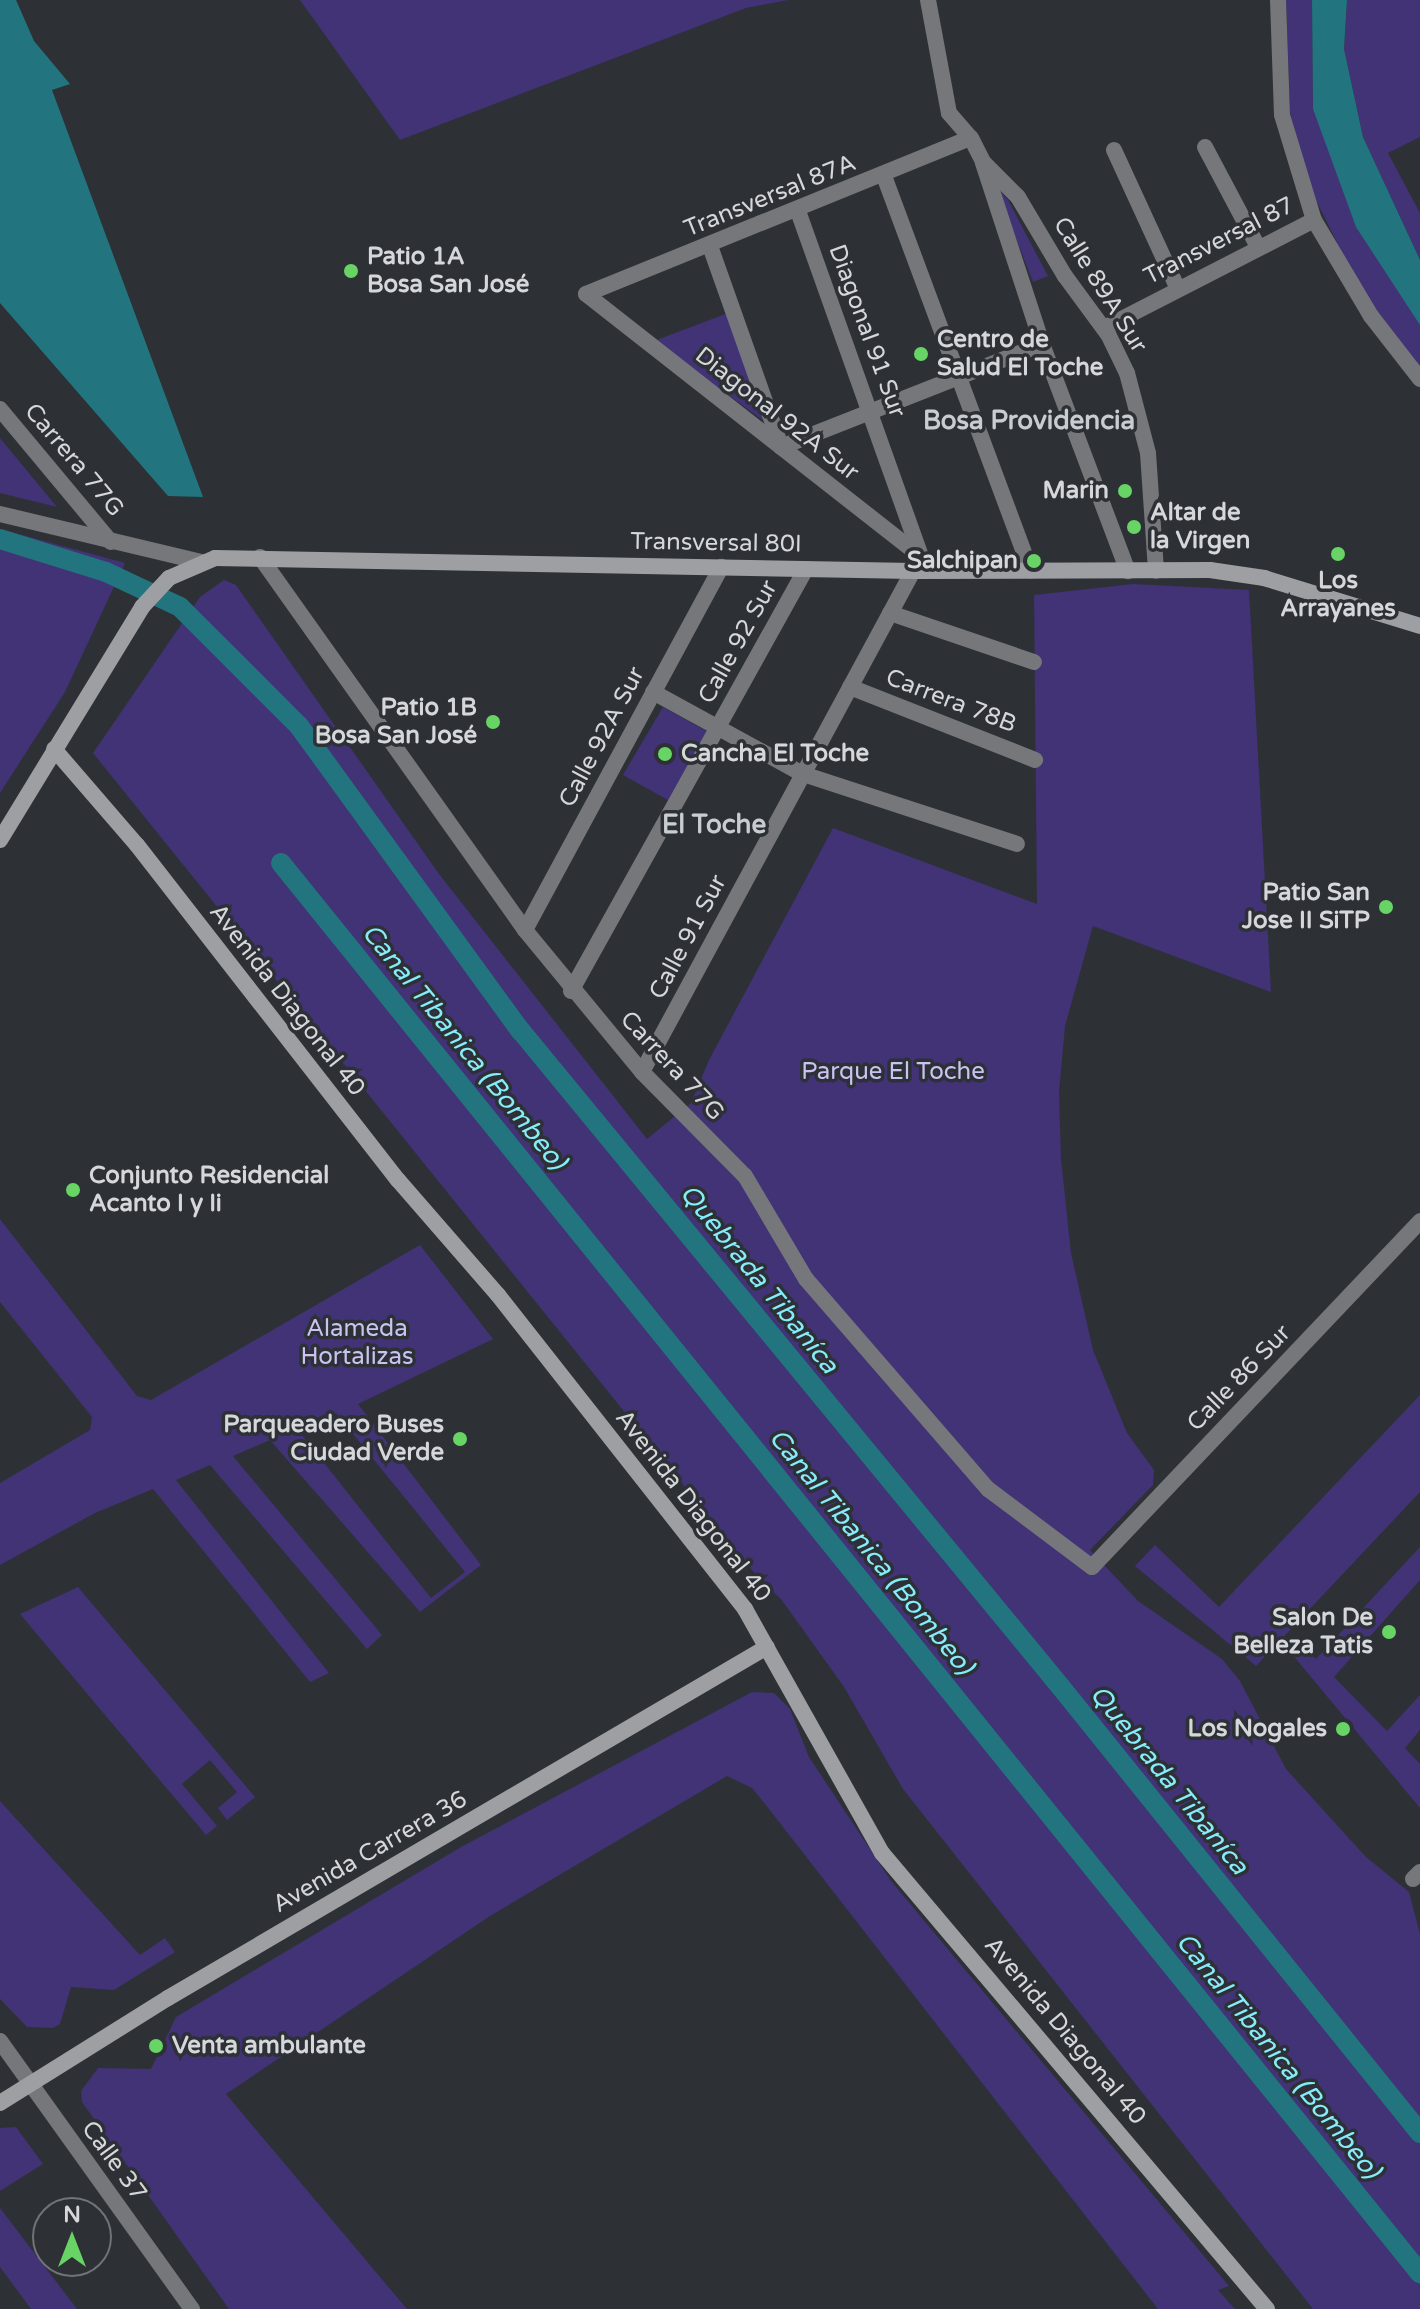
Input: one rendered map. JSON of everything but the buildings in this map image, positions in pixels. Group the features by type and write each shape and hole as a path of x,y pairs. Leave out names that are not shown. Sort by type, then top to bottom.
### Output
{"main road":[{"name":"Transversal 80I","path":"0,840 142,607 162,585 201,562 260,557 806,569 917,564 939,571 1226,571 1274,580 1420,626"},
{"name":"Avenida Diagonal 40","path":"54,749 137,845 398,1180 498,1295 745,1609 882,1853 1267,2309"},
{"name":"Avenida Carrera 36","path":"0,2103 767,1647"}],"street":[{"name":"Calle 89A Sur","path":"928,0 949,113 971,138 983,162 1018,197 1104,328 1141,414 1153,497 1156,571"},
{"path":"1278,0 1282,115 1314,220 1371,316 1420,379"},
{"name":"Transversal 87A","path":"586,294 798,211 971,138"},
{"path":"1205,147 1258,247"},
{"path":"1114,150 1178,289"},
{"path":"983,162 1042,344 1128,571"},
{"path":"884,176 1031,571"},
{"name":"Diagonal 91 Sur","path":"798,211 870,412 917,564"},
{"name":"Transversal 87","path":"1104,328 1314,220"},
{"path":"710,246 781,447 1042,344"},
{"name":"Diagonal 92A Sur","path":"586,294 781,447 917,564"},
{"name":"Carrera 77G","path":"0,409 111,542"},
{"path":"0,514 201,562"},
{"name":"Carrera 77G","path":"260,557 571,991 642,1072 745,1176 806,1279 988,1489 1092,1567"},
{"name":"Calle 91 Sur","path":"642,1072 917,564"},
{"name":"Calle 92A Sur","path":"525,930 721,567"},
{"name":"Calle 92 Sur","path":"571,991 806,569"},
{"path":"890,613 1034,662"},
{"name":"Carrera 78B","path":"850,687 1035,760"},
{"path":"653,692 803,774 1017,844"},
{"name":"Calle 86 Sur","path":"1092,1567 1420,1221"},
{"name":"Calle 37","path":"0,2041 192,2309"},
{"path":"1244,2280 1254,2309"}],"green space":[{"path":"300,0 788,0 746,8 400,140"},
{"path":"1286,0 1312,0 1313,109 1420,325 1420,376 1404,360 1350,269 1309,186 1290,112"},
{"path":"1347,0 1420,0 1420,137 1388,153 1420,213 1420,260 1363,137 1344,49"},
{"path":"995,185 1008,200 1048,276 1033,282"},
{"path":"728,313 771,426 654,341"},
{"path":"0,438 57,507 0,493"},
{"path":"0,529 125,563 65,692 0,793"},
{"name":"Parque El Toche","path":"224,580 236,585 439,874 647,1139 691,1103 709,1060 833,828 1037,904 1034,595 1133,584 1249,590 1271,992 1093,926 1065,1026 1059,1092 1061,1159 1071,1253 1093,1350 1127,1433 1154,1470 1153,1485 1090,1550 1138,1601 1222,1659 1240,1681 1286,1769 1366,1857 1409,1892 1420,1934 1420,2309 1313,2309 903,1789 844,1687 781,1599 760,1580 93,753 200,597"},
{"name":"Cancha El Toche","path":"663,707 708,732 668,800 623,775"},
{"name":"Alameda Hortalizas","path":"0,1219 137,1396 151,1400 420,1245 493,1339 358,1404 481,1565 420,1612 270,1440 233,1456 382,1635 367,1649 210,1465 176,1480 329,1673 310,1682 153,1489 95,1513 0,1565 0,1483 90,1430 92,1417 0,1302","holes":["336,1413 465,1572 431,1598 298,1430 289,1433"]},
{"path":"1420,1395 1420,1492 1256,1666 1135,1566 1155,1545 1219,1607"},
{"path":"1420,1547 1420,1580 1334,1677 1387,1731 1420,1695 1420,1730 1405,1748 1420,1764 1420,1808 1291,1653 1301,1645 1316,1659"},
{"path":"78,1587 255,1797 227,1820 218,1808 237,1792 210,1760 182,1784 217,1826 206,1835 20,1614"},
{"path":"752,1692 774,1693 790,1709 809,1757 891,1881 1229,2286 1218,2290 1235,2309 1158,2309 769,1809 752,1788 727,1776 490,1916 226,2094 407,2309 229,2309 82,2102 81,2091 98,2068 151,2069 176,2017 461,1847"},
{"path":"0,1801 140,1955 165,1938 175,1952 114,1990 71,1987 60,2024 53,2028 27,2027 0,1999"},
{"path":"16,2127 43,2164 0,2191 0,2128"},
{"path":"0,2208 32,2250 32,2277 53,2277 77,2309 31,2309 0,2267"}],"water":[{"path":"0,0 16,0 34,41 70,84 52,90 203,497 168,496 0,303"},
{"path":"1312,0 1347,0 1344,49 1363,137 1420,260 1420,325 1356,227 1313,109"}],"waterway":[{"name":"Quebrada Tibaníca","path":"0,539 106,572 180,607 299,726 521,1031 1060,1686 1420,2133"},
{"name":"Canal Tibanica (Bombeo)","path":"281,863 1420,2273"}],"place":[{"name":"Patio 1A Bosa San José","path":"351,271"},
{"name":"Centro de Salud El Toche","path":"921,354"},
{"name":"Marin","path":"1125,491"},
{"name":"Altar de la Virgen","path":"1134,527"},
{"name":"Los Arrayanes","path":"1338,554"},
{"name":"Salchipan","path":"1034,561"},
{"name":"Patio 1B Bosa San José","path":"493,722"},
{"name":"Cancha El Toche","path":"665,754"},
{"name":"Patio San Jose II SiTP","path":"1386,907"},
{"name":"Conjunto Residencial Acanto I y Ii","path":"73,1190"},
{"name":"Parqueadero Buses Ciudad Verde","path":"460,1439"},
{"name":"Salon De Belleza Tatis","path":"1389,1632"},
{"name":"Los Nogales","path":"1343,1729"},
{"name":"Venta ambulante","path":"156,2046"}],"district":[{"name":"Bosa Providencia","path":"1029,421"},
{"name":"El Toche","path":"714,825"}]}
